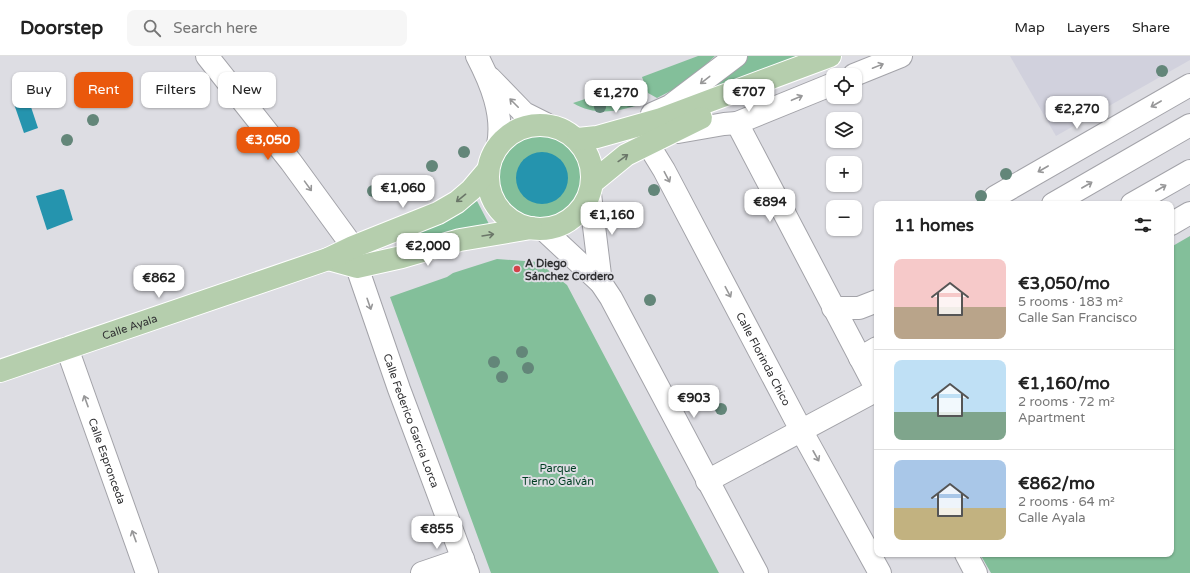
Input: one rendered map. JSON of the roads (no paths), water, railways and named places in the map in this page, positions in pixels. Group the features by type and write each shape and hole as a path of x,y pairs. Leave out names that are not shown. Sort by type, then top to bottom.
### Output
{"main road":[{"path":"591,188 626,155 658,132 823,59"},
{"path":"587,138 587,152 592,166 591,188 583,207 572,218 558,226 537,229 516,223 503,214 494,201 489,185 488,170 498,145 511,133 528,126 546,124 587,138 658,132"},
{"path":"355,257 456,202 471,190 488,170"},
{"name":"Calle Ayala","path":"0,371 328,259 355,257 402,257 460,240 537,229"}],"street":[{"name":"Calle Federico García Lorca","path":"207,56 291,162 355,257 399,389 466,566"},
{"path":"587,138 670,106 736,56"},
{"path":"862,72 901,56"},
{"path":"482,65 524,113 546,124"},
{"path":"482,65 500,119 501,129 498,145"},
{"path":"993,201 995,197 1190,85"},
{"path":"658,132 724,124 737,124 826,87"},
{"path":"737,124 833,308 868,353 874,378"},
{"path":"1058,201 1190,125"},
{"name":"Calle Florinda Chico","path":"658,132 667,177 801,430 880,573"},
{"path":"1137,201 1190,171"},
{"path":"591,188 601,283"},
{"path":"1174,222 1190,213"},
{"path":"537,229 601,283 611,298 757,573"},
{"path":"833,308 859,308 874,302"},
{"name":"Calle Espronceda","path":"67,348 147,573"},
{"path":"707,481 874,392"},
{"path":"968,557 976,573"},
{"path":"422,573 466,566"}],"water":[{"path":"15,108 31,108 38,128 24,133"},
{"path":"542,152 552,154 560,160 566,168 568,178 566,188 560,196 552,202 542,204 532,202 524,196 518,188 516,178 518,168 524,160 532,154"},
{"path":"61,189 64,190 73,220 47,230 36,196"}],"place":[{"name":"A Diego Sánchez Cordero","path":"517,269"}],"park label":[{"name":"Parque Tierno Galván","path":"558,474"}]}
